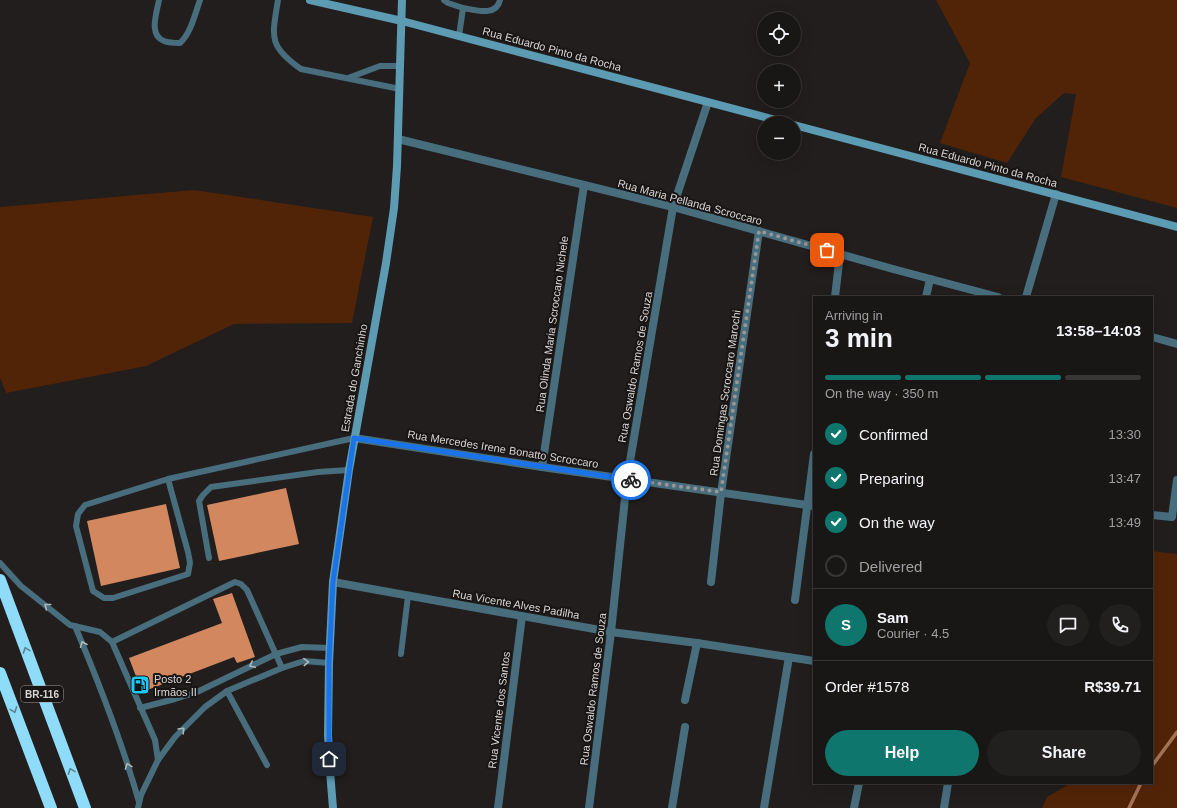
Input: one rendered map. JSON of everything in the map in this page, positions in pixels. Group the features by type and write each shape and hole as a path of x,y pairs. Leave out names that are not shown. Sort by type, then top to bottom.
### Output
{"highway":[{"name":"BR-116","path":"0,580 85,808"},
{"name":"BR-116","path":"0,673 51,808"}],"main road":[{"name":"Rua Eduardo Pinto da Rocha","path":"310,0 325,1 761,116"},
{"name":"Estrada do Ganchinho","path":"333,808 329,757 329,663 333,582 354,438 391,234 396,186 402,0"},
{"name":"Rua Eduardo Pinto da Rocha","path":"801,127 1177,227"}],"street":[{"name":"Rua Oswaldo Ramos de Souza","path":"589,808 611,632 627,479 673,207 708,102"},
{"name":"Rua Maria Pellanda Scroccaro","path":"398,139 673,207 994,296"},
{"name":"Rua Olinda Maria Scroccaro Nichele","path":"542,467 584,185"},
{"path":"1026,296 1056,194"},
{"name":"Rua Domingas Scroccaro Marochi","path":"711,582 721,492 759,231"},
{"path":"835,296 840,254"},
{"path":"926,296 930,279"},
{"path":"1153,337 1177,344"},
{"name":"Rua Mercedes Irene Bonatto Scroccaro","path":"354,438 542,467 811,505"},
{"path":"795,600 811,505 813,471"},
{"path":"1153,515 1172,517 1177,480"},
{"name":"Rua Vicente Alves Padilha","path":"333,582 611,632 696,642 813,661"},
{"name":"Rua Vicente dos Santos","path":"498,808 522,616"},
{"path":"685,700 696,642"},
{"path":"764,808 789,657"},
{"path":"672,808 685,727"},
{"path":"854,808 859,784"},
{"path":"944,808 948,784"}],"lane":[{"path":"159,0 154,29 158,38 164,42 180,43 185,39 200,0"},
{"path":"278,0 273,32 274,41 277,48 289,62 301,69 400,89"},
{"path":"444,0 448,3 463,8 485,12 493,11 499,5 500,0"},
{"path":"459,36 463,8"},
{"path":"348,78 380,66 400,66"},
{"path":"168,479 188,552 190,563 188,574 114,598 104,598 93,591 76,526 78,514 85,505 168,479 354,438"},
{"path":"209,558 199,501 211,487 318,472 349,470"},
{"path":"0,563 21,586 70,625 100,632 112,642 154,740 158,760"},
{"path":"112,642 235,582 241,584 247,590 282,668"},
{"path":"401,654 408,596"},
{"path":"75,626 89,659 131,772 138,806"},
{"path":"140,708 175,700 197,692 276,654 302,647 330,648"},
{"path":"138,806 141,795 158,760 175,737 206,707 227,691 282,668 304,661 329,663"},
{"path":"227,691 267,766"}],"shaded area":[{"path":"936,0 1177,0 1177,208 1061,177 1076,94 1064,93 1036,118 1007,163 940,143 970,63"},
{"path":"194,190 373,217 352,323 234,324 146,366 6,393 0,377 0,207"},
{"path":"1153,551 1177,554 1177,808 1042,808 1047,797 1069,784 1153,784"}],"building":[{"path":"286,488 299,544 219,561 207,505"},
{"path":"166,504 180,568 101,586 87,521"},
{"path":"232,593 255,657 237,663 234,657 142,692 129,658 222,623 213,599"}],"waterway":[{"path":"1153,765 1177,732"},
{"path":"1129,808 1141,784"}],"way so far":[{"path":"631,480 721,492 759,231 827,250"}],"place":[{"name":"Posto 2 Irmãos II","path":"140,685"}],"route":[{"path":"329,759 329,663 333,582 354,438 631,480"}]}
